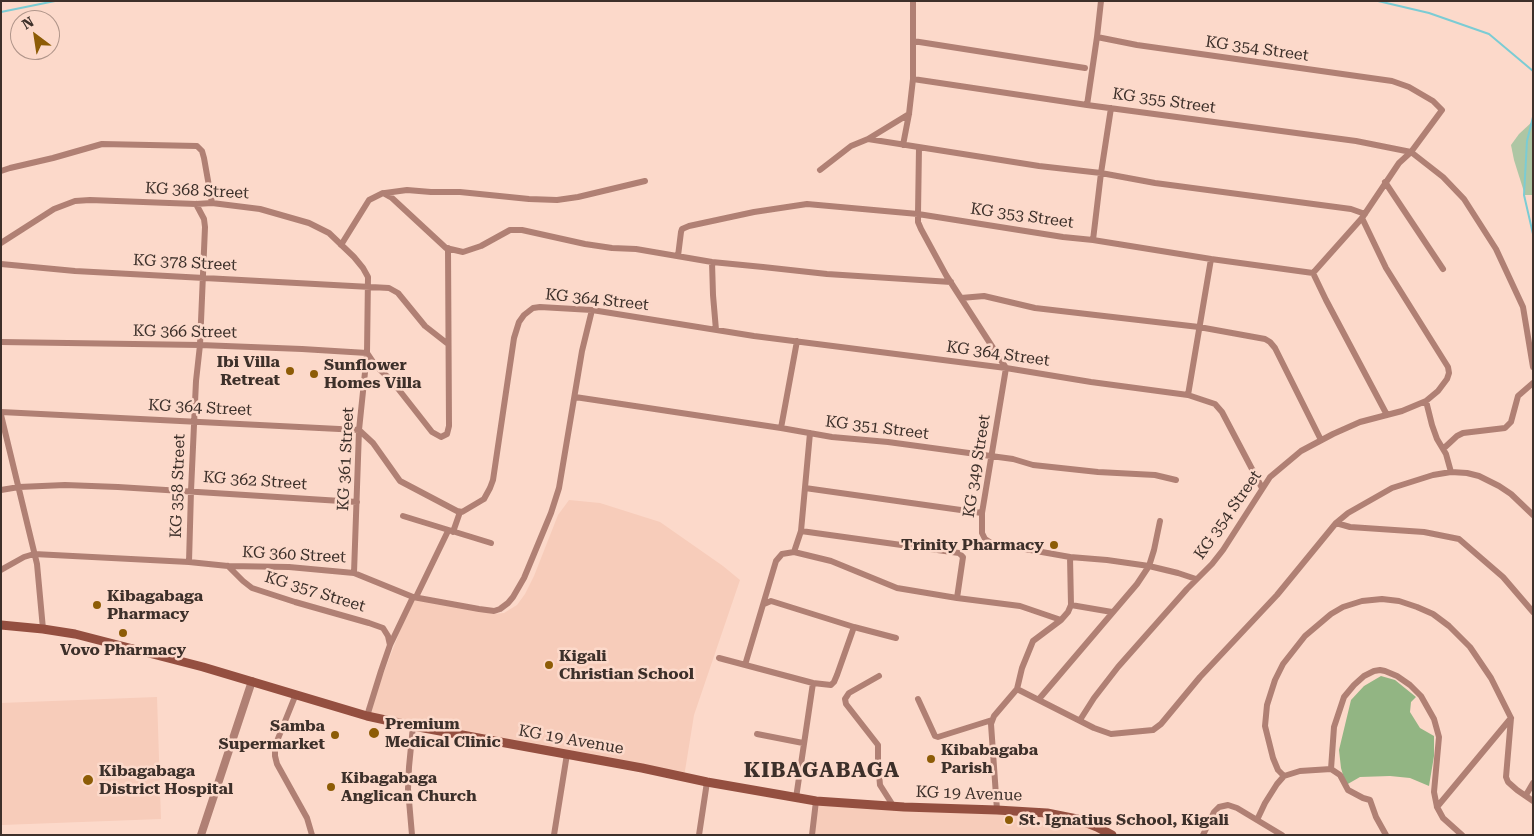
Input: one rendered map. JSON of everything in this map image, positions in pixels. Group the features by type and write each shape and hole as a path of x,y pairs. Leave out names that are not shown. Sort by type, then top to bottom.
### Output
{"main road":[{"name":"KG 19 Avenue","path":"1,625 75,634 252,681 367,716 708,782 816,801 1031,811 1065,816 1097,827 1112,835"}],"street":[{"path":"903,145 913,78 912,1"},
{"path":"1087,105 1101,1"},
{"name":"KG 354 Street","path":"1096,37 1137,45 1392,82 1409,87 1433,101 1442,110 1411,152"},
{"path":"913,41 1085,68"},
{"name":"KG 355 Street","path":"913,78 1087,105 1356,141 1411,152"},
{"path":"1093,240 1101,173 1112,108"},
{"path":"820,170 851,146 909,114"},
{"path":"868,138 1038,166 1101,173 1155,183 1351,209 1364,216"},
{"path":"1,172 102,144 197,146 202,151 204,158 212,203"},
{"path":"918,147 918,222 951,282 1006,368"},
{"path":"1387,415 1313,273 1364,216 1385,182 1399,163 1411,152 1443,176 1464,200 1496,249 1523,307 1533,367"},
{"path":"341,245 369,200 383,193 407,190 460,192 556,200 578,197 645,181"},
{"path":"1385,182 1444,269"},
{"path":"383,193 392,198 448,248 463,252 469,251 510,230 522,230 585,244 636,249 712,262 827,274 951,282"},
{"name":"KG 368 Street","path":"1,243 54,209 74,201 212,203 260,209 309,223 329,233 363,268 368,277 367,287"},
{"name":"KG 358 Street","path":"189,562 196,381 200,346 204,219 196,204"},
{"name":"KG 353 Street","path":"678,256 681,232 685,227 754,212 807,204 918,214 1313,273"},
{"name":"KG 354 Street","path":"1070,558 1107,560 1149,566 1196,579 1223,550 1270,477 1289,460 1321,440 1360,422 1402,411 1426,401 1438,391 1447,379 1448,367 1386,268 1364,216"},
{"path":"367,353 375,365 392,381 428,428 441,437 447,434 449,426 448,248"},
{"path":"1188,395 1211,259"},
{"path":"712,262 712,295 716,330"},
{"name":"KG 378 Street","path":"1,264 75,271 202,277 394,290 425,326 448,344"},
{"name":"KG 361 Street","path":"354,573 359,430 367,353 367,287"},
{"path":"961,298 984,296 1035,308 1199,327 1265,339 1275,348 1321,440"},
{"name":"KG 364 Street","path":"460,512 468,510 484,499 493,480 514,338 519,322 524,315 532,308 540,307 592,310 716,330 1006,368 1188,395 1215,404 1222,412 1262,488"},
{"name":"KG 360 Street","path":"1,570 24,557 34,554 189,562 228,566 289,566 354,573 414,597 494,611 500,609 508,603 524,578 560,488 582,351 592,310"},
{"path":"781,428 797,341"},
{"name":"KG 366 Street","path":"1,342 302,349 367,353"},
{"name":"KG 349 Street","path":"1006,368 982,514 982,533 985,539 991,543 1070,558"},
{"path":"1444,449 1457,436 1463,433 1505,428 1511,422 1518,396 1533,383"},
{"name":"KG 351 Street","path":"575,397 858,440 888,442 1020,461 1033,465 1098,472 1155,475 1176,480"},
{"path":"1426,401 1432,425 1449,461 1451,472"},
{"path":"1,414 37,564 43,629"},
{"name":"KG 364 Street","path":"1,414 359,430"},
{"path":"359,430 373,443 400,482 460,512 390,645 380,671 367,716"},
{"path":"794,552 801,531 810,433"},
{"path":"1017,689 1094,728 1111,734 1146,731 1156,728 1200,677 1277,595 1336,523 1348,513 1392,488 1433,475 1451,472 1467,473 1493,483 1512,494 1533,515"},
{"name":"KG 362 Street","path":"1,490 19,487 65,485 357,502"},
{"path":"805,488 982,514"},
{"path":"404,516 450,532 491,543"},
{"path":"1039,699 1137,584 1149,566 1160,521"},
{"path":"1336,523 1350,527 1424,532 1459,539 1503,577 1533,612"},
{"path":"801,531 959,553 963,557 957,598"},
{"path":"745,665 776,561 782,554 794,552 832,561 897,588 1020,606 1061,620"},
{"path":"997,810 992,720 1017,689 1032,641 1061,620 1068,612 1071,605 1070,558"},
{"name":"KG 357 Street","path":"228,566 252,588 383,628 388,636 390,645"},
{"path":"1080,720 1118,667 1196,579"},
{"path":"1284,776 1278,770 1273,758 1265,726 1267,705 1275,680 1283,664 1305,636 1331,614 1343,607 1382,599 1399,601 1433,614 1449,626 1470,647 1491,678 1512,718 1506,777 1508,782 1533,801"},
{"path":"764,604 771,601 896,638"},
{"path":"1071,605 1112,612"},
{"path":"719,658 828,686 834,682 854,627"},
{"path":"1331,769 1334,727 1344,697 1364,676 1374,671 1385,670 1397,676 1421,696 1434,719 1439,737 1434,792 1437,807 1443,818 1462,835"},
{"path":"879,676 849,693 845,699 846,704 878,745 880,785 894,806"},
{"path":"201,835 252,681"},
{"path":"796,798 813,683"},
{"path":"296,694 275,746 275,756 280,770 307,818 312,835"},
{"path":"918,699 935,736 938,737 992,720"},
{"path":"1437,807 1512,718"},
{"path":"412,835 408,766 414,726"},
{"path":"757,734 803,743"},
{"path":"554,835 567,754"},
{"path":"1257,820 1265,803 1284,776 1300,771 1331,769 1340,775 1348,790 1370,800 1376,817 1386,835"},
{"path":"699,835 708,782"},
{"path":"1526,795 1533,783"},
{"path":"812,835 816,801"},
{"path":"1203,835 1211,816 1218,807 1228,805 1237,808 1282,835"}],"shaded area":[{"name":"Kigali Christian School","path":"569,500 600,503 660,522 740,580 694,715 684,777 367,716 413,597 493,614 504,613 517,605 534,576 558,515"},
{"path":"157,697 161,819 2,825 1,703"},
{"path":"816,801 1047,813 1110,835 812,835"}],"green space":[{"path":"1533,121 1533,195 1525,195 1511,145 1519,134"},
{"path":"1381,676 1395,680 1416,697 1411,702 1410,712 1420,728 1434,736 1434,756 1429,786 1410,778 1390,776 1360,777 1346,785 1341,768 1339,750 1351,700 1364,686"}],"waterway":[{"path":"1,12 55,1"},
{"path":"1378,1 1429,13 1489,34 1533,71"},
{"path":"1533,117 1527,141 1524,195 1533,234"}],"place":[{"name":"Ibi Villa Retreat","path":"290,371"},
{"name":"Sunflower Homes Villa","path":"314,374"},
{"name":"Trinity Pharmacy","path":"1054,545"},
{"name":"Kibagabaga Pharmacy","path":"97,605"},
{"name":"Vovo Pharmacy","path":"123,633"},
{"name":"Kigali Christian School","path":"549,665"},
{"name":"Premium Medical Clinic","path":"374,733"},
{"name":"Samba Supermarket","path":"335,735"},
{"name":"Kibabagaba Parish","path":"931,759"},
{"name":"Kibagabaga District Hospital","path":"88,780"},
{"name":"Kibagabaga Anglican Church","path":"331,787"},
{"name":"St. Ignatius School, Kigali","path":"1009,820"}],"district":[{"name":"KIBAGABAGA","path":"822,771"}]}
